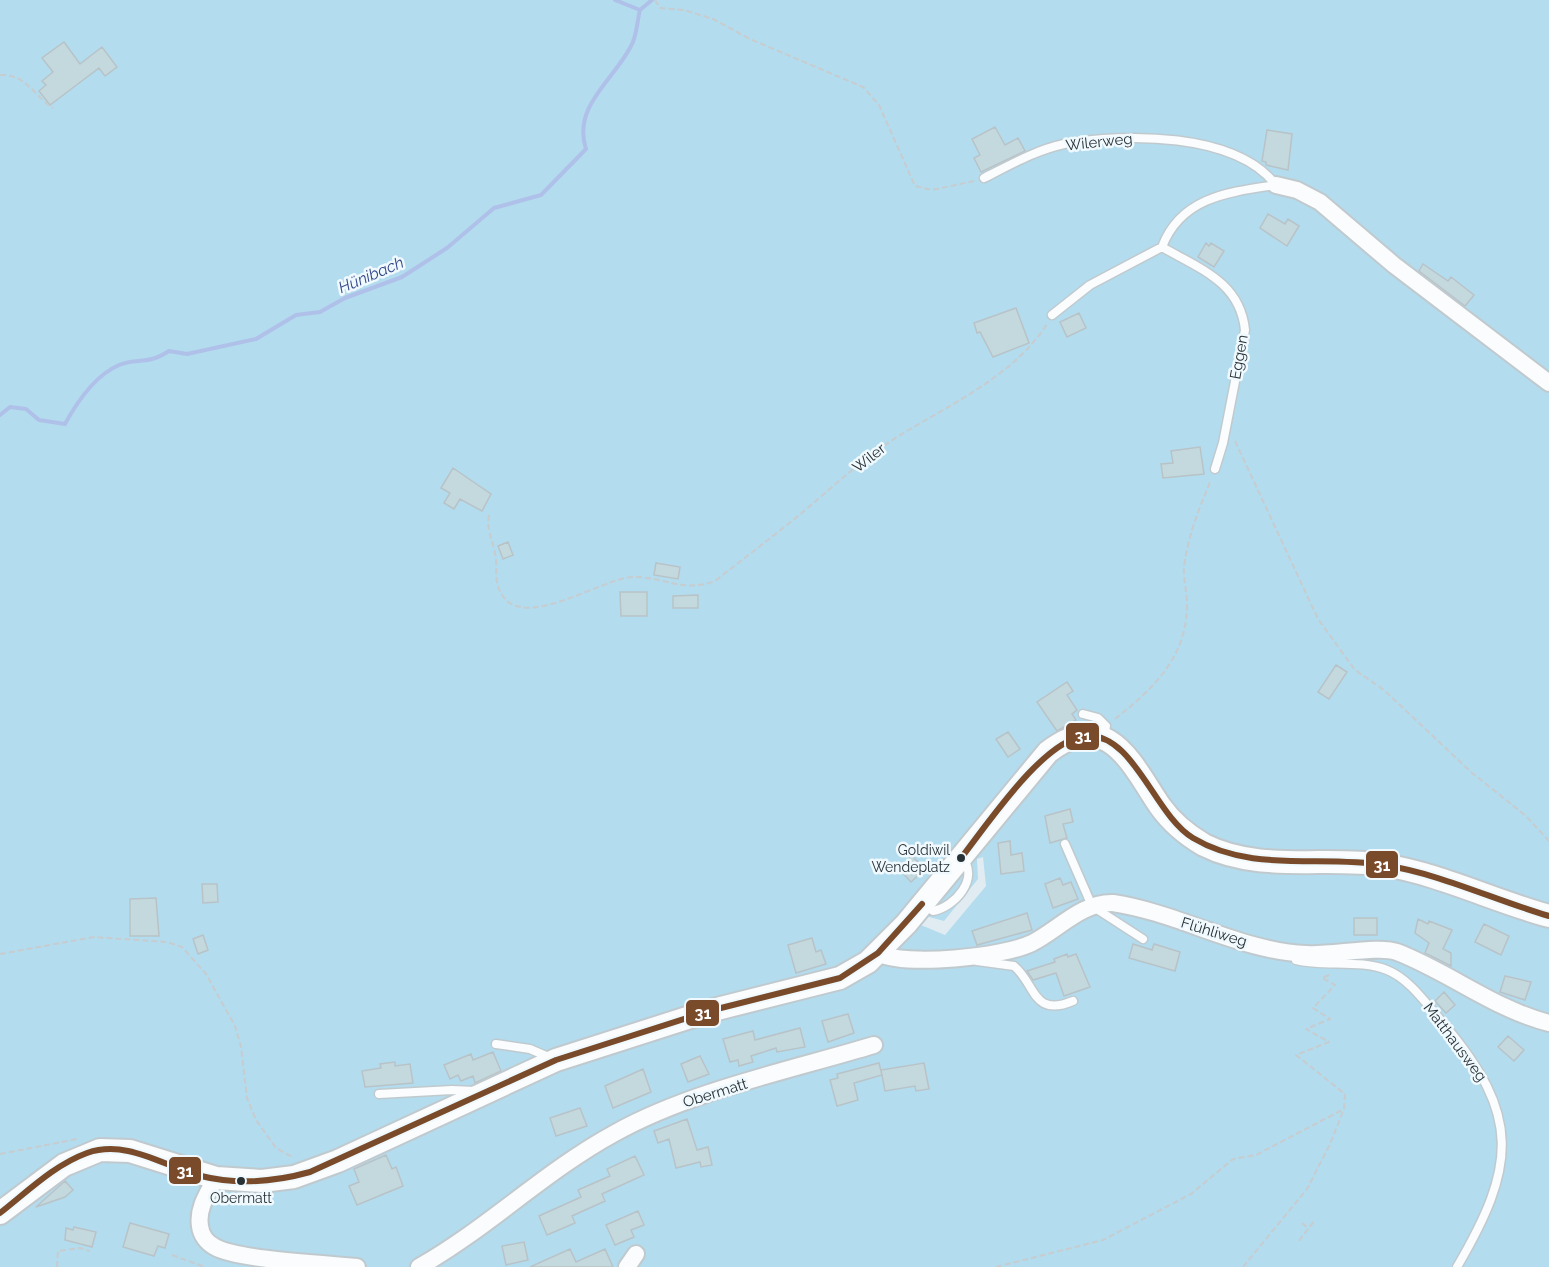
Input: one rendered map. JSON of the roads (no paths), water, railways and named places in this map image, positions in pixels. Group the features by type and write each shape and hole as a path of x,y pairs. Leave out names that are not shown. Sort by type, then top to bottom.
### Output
{"street":[{"name":"Wilerweg","path":"1276,185 1297,190 1320,202 1394,265 1549,382"},
{"path":"0,1213 64,1165 100,1150 130,1151 216,1178 262,1181 310,1172 556,1060 709,1011 826,983 854,971 878,953 922,904 1048,752 1074,738 1088,735 1105,732 1131,759 1171,820 1192,838 1209,847 1250,859 1384,865 1549,916"},
{"name":"Flühliweg","path":"878,953 900,959 973,956 1026,945 1092,906 1121,905 1279,950 1335,955 1391,950 1512,1010 1549,1023"},
{"name":"Obermatt","path":"419,1267 450,1248 594,1145 634,1122 686,1101 874,1046"},
{"path":"216,1178 203,1202 199,1218 204,1237 217,1248 259,1256 357,1267"}],"lane":[{"name":"Wilerweg","path":"984,178 1045,150 1064,144 1127,137 1185,141 1218,148 1268,174 1276,185"},
{"path":"1052,315 1090,285 1162,248 1168,232 1185,212 1208,199 1276,185"},
{"name":"Eggen","path":"1162,248 1215,278 1235,296 1243,314 1245,330 1226,429 1215,469"},
{"path":"1083,714 1098,718 1105,732"},
{"path":"1065,844 1092,906 1143,939"},
{"name":"Matthausweg","path":"1279,950 1288,957 1309,963 1387,970 1413,989 1454,1036 1478,1071 1492,1097 1501,1129 1499,1181 1484,1218 1457,1267"},
{"path":"973,956 982,963 1014,966 1033,994 1047,1004 1062,1006 1074,1001"},
{"path":"496,1044 543,1052 556,1060"},
{"path":"379,1094 472,1090 481,1094"}],"waterway":[{"path":"615,0 640,10"},
{"name":"Hünibach","path":"0,415 10,407 26,409 39,420 65,424 95,382 119,365 148,360 169,351 187,354 256,339 296,315 320,312 345,298 402,277 447,248 494,208 541,195 586,149 583,134 590,106 631,46 640,10 652,0"}],"place":[{"name":"Goldiwil Wendeplatz","path":"961,858"},
{"name":"Obermatt","path":"241,1181"}]}
